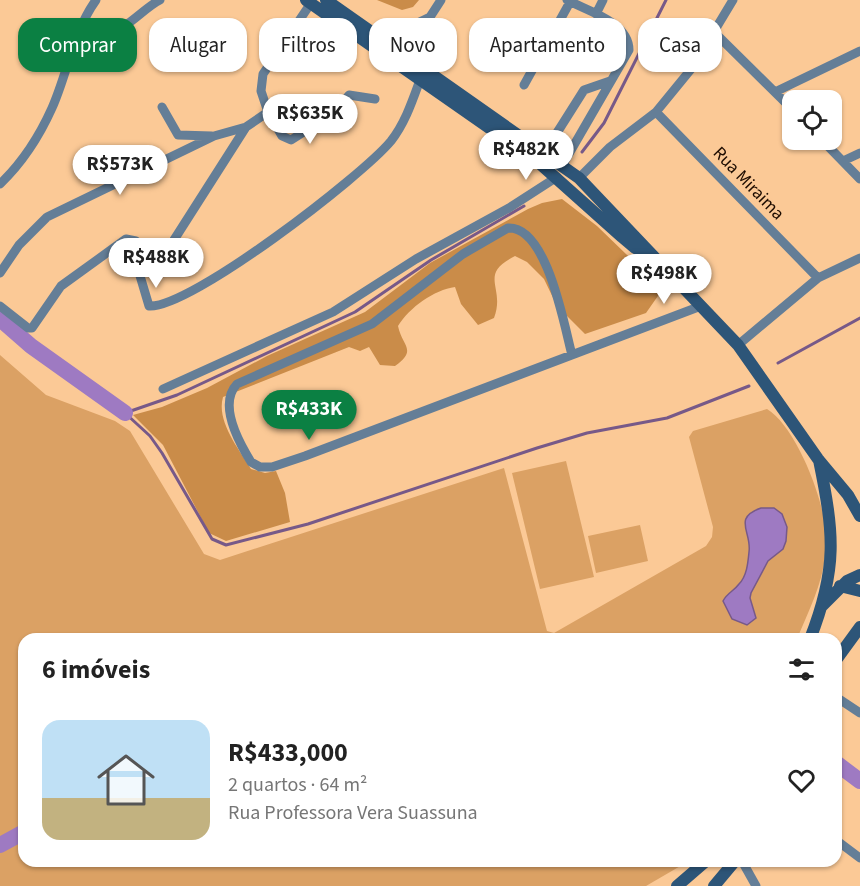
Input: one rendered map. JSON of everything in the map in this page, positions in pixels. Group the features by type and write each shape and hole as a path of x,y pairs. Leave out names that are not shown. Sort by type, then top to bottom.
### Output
{"main road":[{"path":"326,0 369,31"},
{"path":"308,2 420,80 542,157 563,164 579,178 629,229 645,250 738,345 819,459 848,495 860,516"},
{"path":"426,72 542,157 557,177 622,237 635,248 645,250"},
{"path":"812,633 822,606 832,554 829,502 819,459"},
{"path":"822,606 840,586 860,575"},
{"path":"840,586 860,591"},
{"path":"842,652 860,627"},
{"path":"677,886 699,867"},
{"path":"714,886 730,867"}],"street":[{"path":"85,18 96,0"},
{"path":"134,18 145,8 160,0"},
{"path":"430,17 441,0"},
{"path":"596,14 603,0"},
{"path":"722,20 731,3 742,0"},
{"path":"524,85 568,1 596,14 626,34 629,50 563,164"},
{"path":"308,2 263,74 261,91 268,112 282,136 291,140 335,112 349,95 375,99"},
{"path":"722,40 782,99"},
{"path":"775,92 860,51"},
{"path":"0,184 19,166 39,134 52,107 64,72"},
{"path":"579,178 610,147 656,112 689,72"},
{"path":"268,112 246,128 172,243 138,269 148,306 171,302 222,275 299,219 379,154 400,128 420,80"},
{"path":"542,157 584,90 610,81"},
{"path":"573,106 590,116"},
{"path":"162,107 178,135 214,136"},
{"name":"Rua Miraima","path":"656,112 818,278"},
{"path":"0,273 19,245 47,217 214,136 246,128"},
{"path":"832,150 860,179"},
{"path":"843,161 860,153"},
{"path":"164,389 333,312 416,259 509,208 557,177"},
{"path":"572,355 544,258 522,231 508,228 463,254 404,302 356,333 237,384 228,400 229,411 251,462 260,466 272,467 305,456 572,355 701,306"},
{"path":"0,306 28,328 32,328 61,286 126,239 136,241 154,258"},
{"path":"738,345 818,278 860,258"},
{"path":"842,701 860,713"},
{"path":"842,844 860,858"},
{"path":"745,867 756,886"}],"shaded area":[{"path":"377,0 419,0 413,7 402,10"},
{"path":"562,199 597,226 655,282 660,293 646,313 585,334 557,306 544,279 527,262 515,256 497,269 495,282 497,307 494,318 478,325 461,304 455,287 439,292 416,306 398,326 407,352 402,361 395,366 380,365 369,347 360,351 349,347 223,397 223,416 226,425 251,469 265,473 276,471 285,493 290,522 226,541 209,533 163,445 133,415 162,407 207,388 267,356 365,312 430,263 528,209 542,203"},
{"path":"0,355 46,395 115,421 130,431 204,554 220,560 504,468 547,631 554,633 18,633 18,867 679,867 646,886 0,886"},
{"path":"767,409 778,418 798,448 821,505 825,522 826,545 823,569 800,633 554,633 706,546 712,537 713,527 689,437 693,431"},
{"path":"566,461 594,577 540,589 512,473"},
{"path":"761,508 774,508 782,514 787,527 786,541 783,549 768,561 751,593 750,598 756,618 747,625 732,619 723,601 744,577 748,564 749,545 745,521 747,516"},
{"path":"640,525 648,561 596,573 588,536"}],"waterway":[{"path":"582,152 604,123 666,0"},
{"path":"524,206 431,260 355,312 177,395 125,413 150,436 162,453 212,539 226,545 308,524 587,433 667,418 749,386"},
{"path":"778,363 860,318"},
{"path":"0,319 31,346 125,413"},
{"path":"842,768 860,781"},
{"path":"0,845 18,835"}]}
